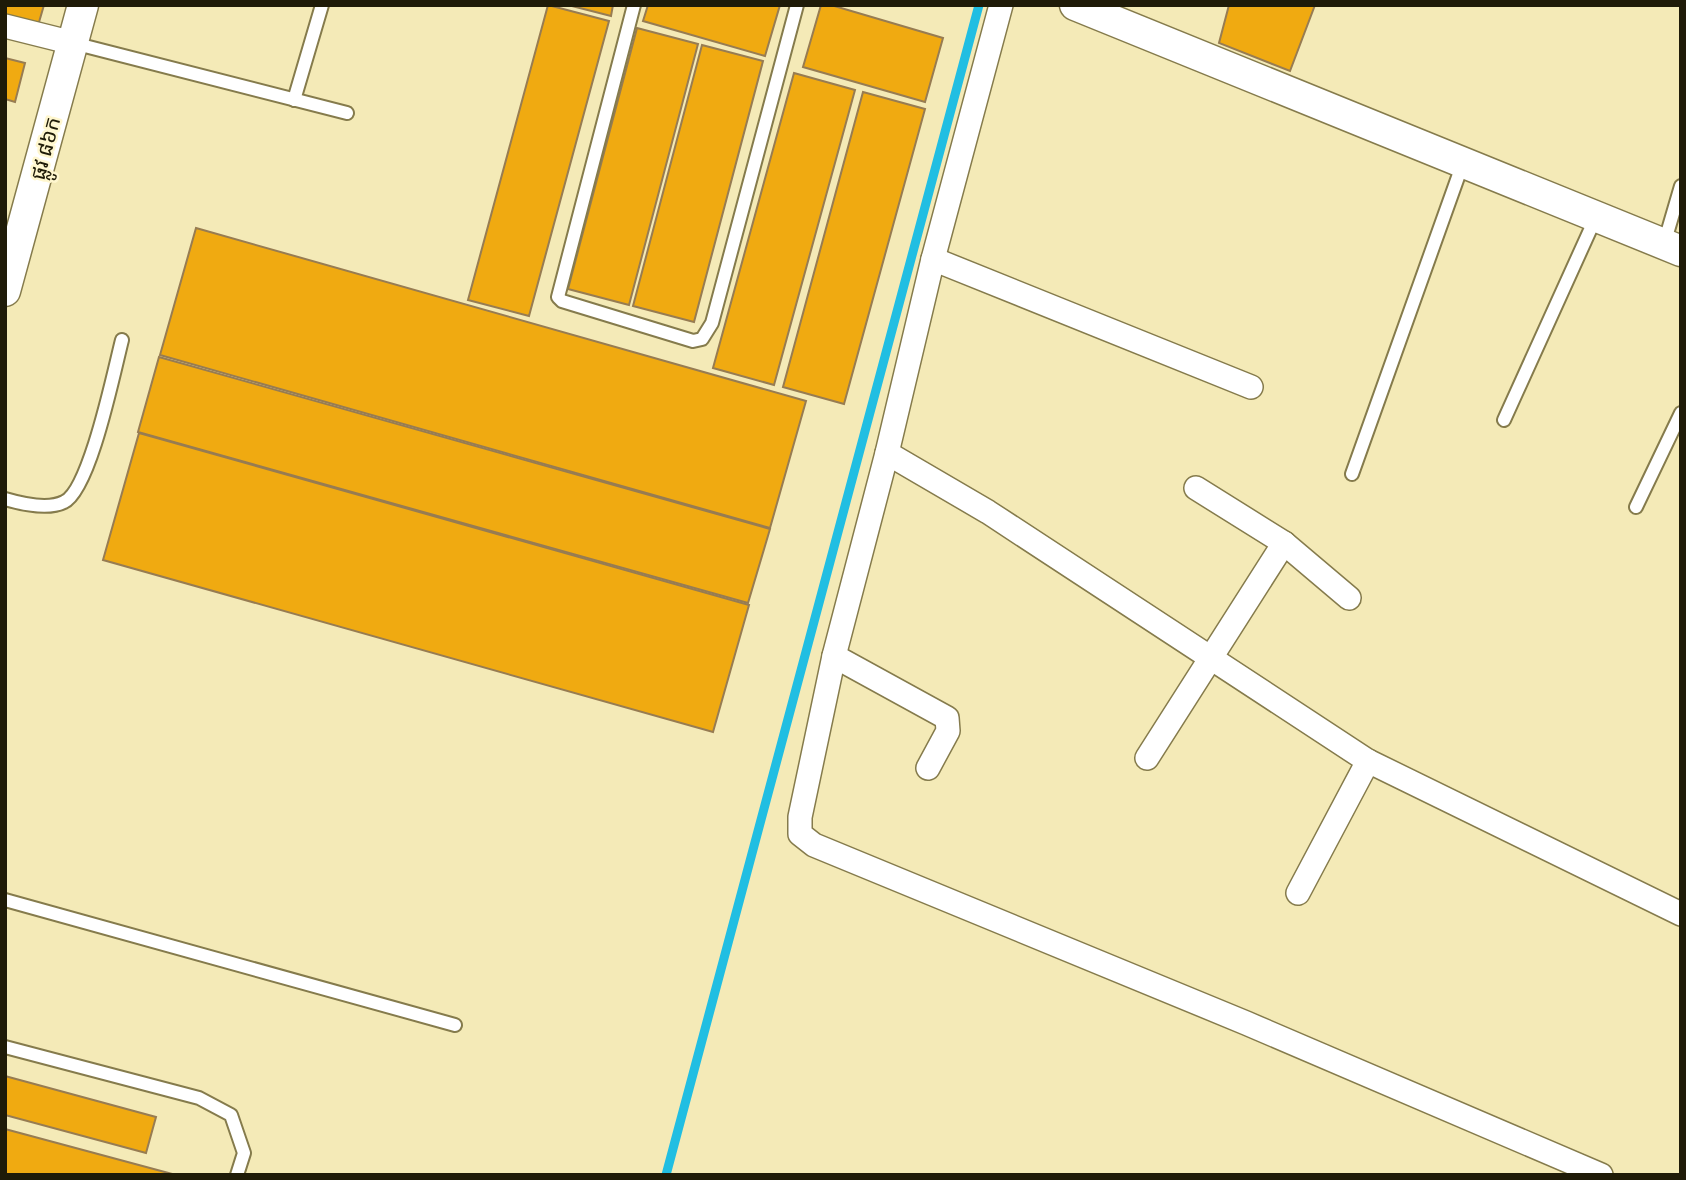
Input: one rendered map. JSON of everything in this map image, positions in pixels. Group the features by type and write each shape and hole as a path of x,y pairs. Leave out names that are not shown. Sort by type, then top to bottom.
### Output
{"street":[{"name":"ផ្លូវ ៨៦ក","path":"5,291 83,5"},
{"path":"1001,5 933,259 887,453 834,656 800,817 800,834 814,845 1246,1023 1601,1175"},
{"path":"1074,5 1672,248"},
{"path":"5,26 73,43"},
{"path":"933,259 1251,387"},
{"path":"887,453 988,512 1368,761 1681,914"},
{"path":"1196,488 1284,543 1349,598"},
{"path":"1147,758 1284,543"},
{"path":"834,656 947,718 948,731 928,768"},
{"path":"1298,893 1368,761"}],"lane":[{"path":"294,100 323,5"},
{"path":"634,5 558,297 562,301 694,341 702,339 712,323 797,5"},
{"path":"73,43 347,113"},
{"path":"1352,474 1463,163"},
{"path":"1672,248 1681,186"},
{"path":"1504,420 1596,217"},
{"path":"5,499 29,505 63,503 77,492 89,463 122,340"},
{"path":"1636,507 1681,413"},
{"path":"5,900 455,1024"},
{"path":"5,1047 199,1098 231,1115 244,1153 237,1175"}],"building":[{"path":"5,5 44,5 37,29 5,20"},
{"path":"548,5 609,21 529,316 468,300"},
{"path":"568,5 613,5 611,16"},
{"path":"648,5 780,5 765,56 643,21"},
{"path":"821,5 831,5 943,38 925,102 803,67"},
{"path":"1229,5 1315,5 1290,71 1219,43"},
{"path":"637,28 698,44 629,305 568,289"},
{"path":"702,45 763,61 694,322 633,306"},
{"path":"5,58 25,63 15,102 5,99"},
{"path":"794,73 855,90 774,385 713,368"},
{"path":"863,92 925,109 844,404 783,387"},
{"path":"196,228 806,401 770,528 160,355"},
{"path":"159,357 770,529 748,603 138,432"},
{"path":"139,433 749,605 713,732 103,560"},
{"path":"5,1076 156,1117 146,1153 5,1115"},
{"path":"5,1129 176,1175 5,1175"}],"waterway":[{"path":"666,1175 979,5"}]}
